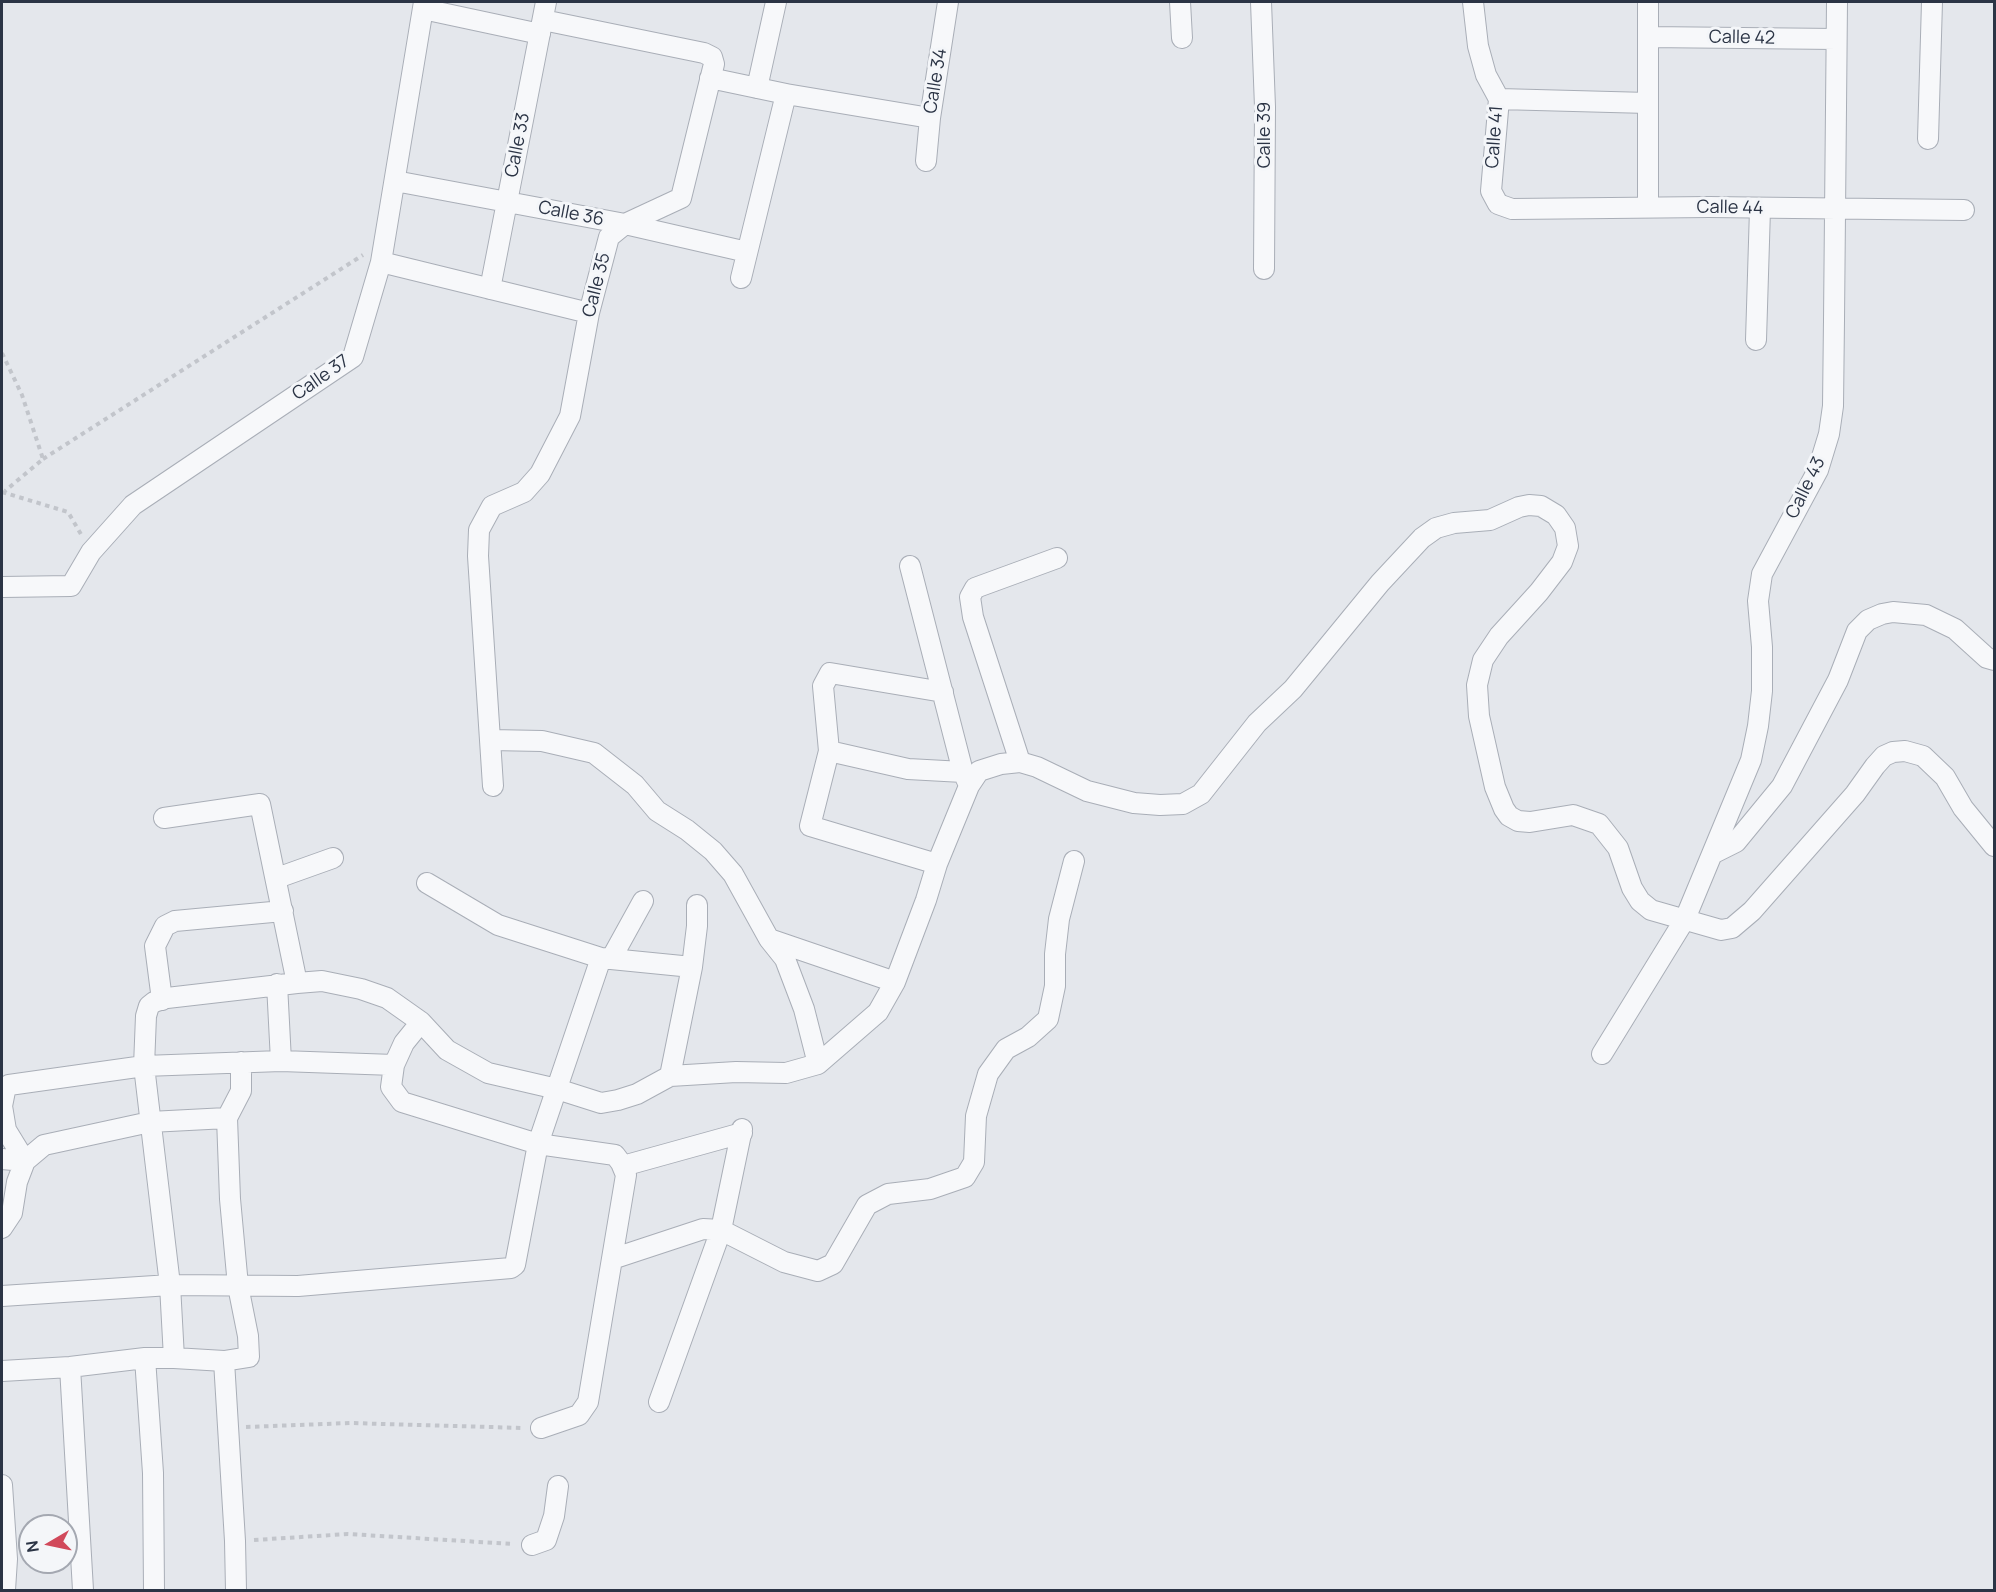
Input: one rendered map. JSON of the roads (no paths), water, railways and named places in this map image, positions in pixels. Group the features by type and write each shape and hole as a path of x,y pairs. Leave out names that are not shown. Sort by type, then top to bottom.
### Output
{"street":[{"path":"757,88 776,2"},
{"name":"Calle 34","path":"926,161 930,118 948,2"},
{"path":"1180,2 1182,38"},
{"name":"Calle 39","path":"1261,2 1265,107 1264,270"},
{"name":"Calle 41","path":"1473,2 1478,46 1486,75 1499,99 1491,191 1498,204"},
{"path":"1648,2 1648,207"},
{"name":"Calle 43","path":"1602,1054 1685,919 1751,760 1762,691 1762,647 1758,601 1762,574 1818,470 1829,434 1833,406 1837,2"},
{"path":"1928,139 1932,2"},
{"path":"424,5 543,18"},
{"name":"Calle 37","path":"2,587 71,586 91,552 133,505 353,357 381,262 424,5"},
{"name":"Calle 35","path":"493,786 478,530 492,506 524,492 540,474 570,416 589,313 609,237 625,224 681,198 714,64 712,57 705,53 543,18"},
{"name":"Calle 33","path":"490,290 543,18"},
{"name":"Calle 42","path":"1648,37 1836,39"},
{"path":"710,78 786,94 930,118"},
{"path":"741,278 786,94"},
{"path":"1499,99 1648,103"},
{"name":"Calle 36","path":"395,181 625,224 747,252"},
{"name":"Calle 44","path":"1498,204 1512,209 1648,207 1964,210"},
{"path":"1756,340 1760,209"},
{"path":"381,262 589,313"},
{"path":"829,751 908,769 966,779 979,771 1001,764 1020,762 1037,767 1087,791 1134,803 1183,804 1200,794 1257,723 1293,689 1380,583 1422,538 1436,528 1454,523 1490,520 1529,505 1541,506 1556,515 1565,528 1568,546 1562,562 1539,592 1498,636 1483,660 1477,685 1479,716 1495,787 1509,816 1518,821 1530,822 1573,815 1599,824 1618,848 1632,888 1640,901 1651,910 1721,930 1732,928 1742,922 1855,794 1875,766 1884,756 1893,752 1905,751 1923,756 1945,777 1963,808 1995,846"},
{"path":"1020,762 973,617 970,597 975,588 1057,558"},
{"path":"174,1358 170,1285 144,1066 146,1016 149,1006 162,1000 277,984 322,981 361,989 387,998 421,1022 447,1050 488,1073 601,1102 637,1094 670,1076 736,1072 786,1073 818,1064 878,1012 895,982 926,900 966,779 910,566"},
{"path":"1712,854 1736,842 1782,786 1838,680 1857,631 1868,620 1893,612 1926,615 1955,629 1987,658 1995,660"},
{"path":"937,864 810,826 829,751 823,686 830,673 943,692"},
{"path":"491,740 542,741 594,753 635,785 657,811 687,830 713,851 733,874 769,939 785,959 804,1009 818,1064"},
{"path":"164,818 260,804 284,911 297,983"},
{"path":"277,878 333,858"},
{"path":"612,1258 703,1229 721,1230 784,1262 818,1271 832,1264 867,1205 888,1194 930,1189 965,1177 975,1162 976,1116 988,1074 1006,1048 1028,1037 1048,1019 1055,986 1055,954 1059,919 1074,861"},
{"path":"427,883 498,925 606,959 692,967"},
{"path":"2,1296 170,1285 298,1286 511,1269 515,1265 538,1144 557,1089 606,959 643,901"},
{"path":"670,1076 692,967 697,905"},
{"path":"162,1000 155,946 165,926 175,921 284,911"},
{"path":"769,939 895,982"},
{"path":"277,984 281,1061"},
{"path":"421,1022 404,1043 394,1065 391,1087 402,1102 538,1144 615,1155 626,1175 588,1402 579,1415 541,1428"},
{"path":"25,1161 6,1130 2,1106 5,1091 9,1085 144,1066 281,1061 394,1065"},
{"path":"2,1371 70,1367 145,1358 224,1361 249,1357 248,1336 238,1286 230,1199 227,1118 241,1090 241,1062"},
{"path":"2,1228 12,1213 17,1182 25,1161 44,1145 150,1122 227,1118"},
{"path":"622,1166 742,1131 721,1230 659,1402"},
{"path":"2,1159 25,1161"},
{"path":"145,1358 153,1473 154,1590"},
{"path":"224,1361 236,1590"},
{"path":"70,1367 83,1590"},
{"path":"2,1485 5,1590"},
{"path":"532,1545 546,1540 554,1516 558,1486"}]}
